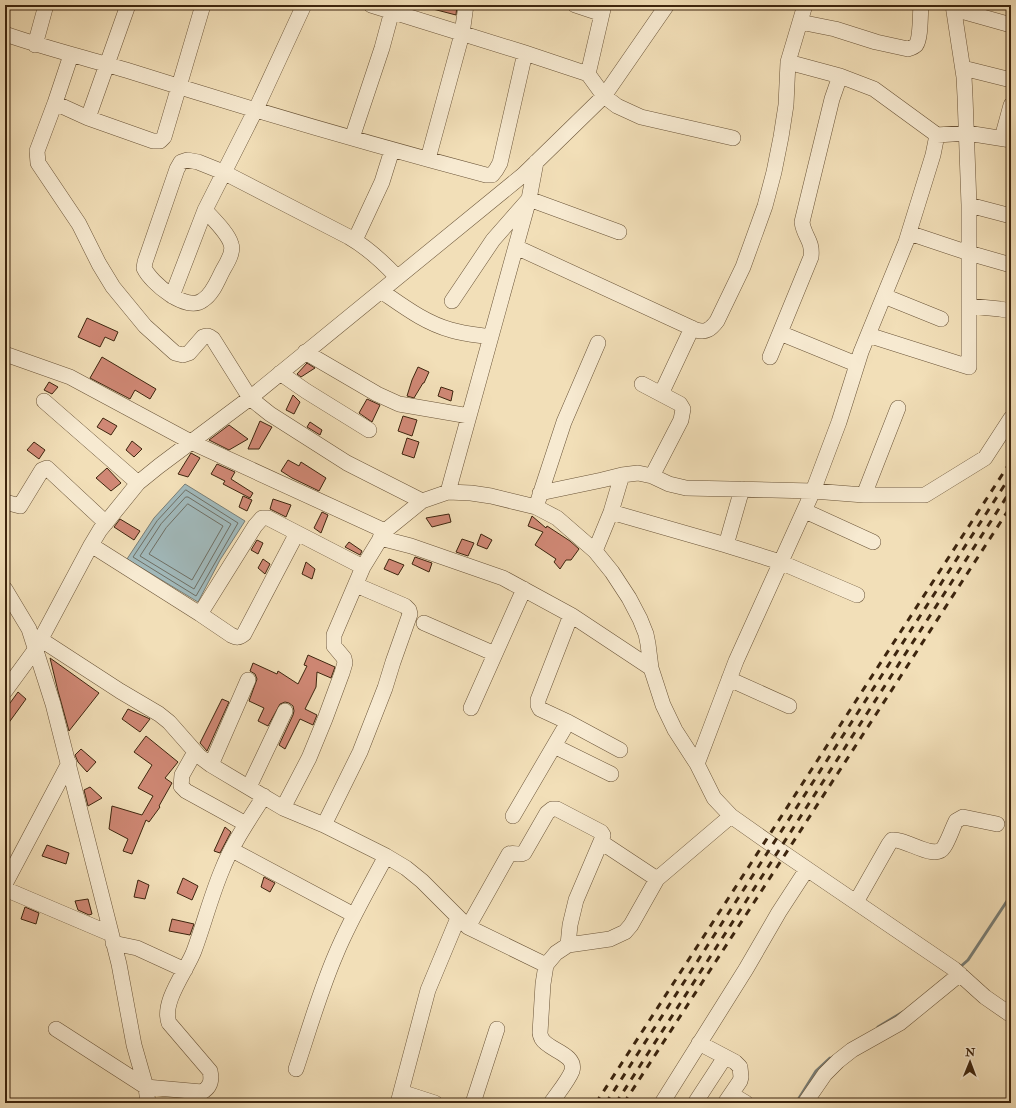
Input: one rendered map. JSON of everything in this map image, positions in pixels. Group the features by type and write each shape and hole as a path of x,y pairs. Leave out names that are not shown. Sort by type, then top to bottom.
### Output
{"street":[{"path":"35,45 46,5"},
{"path":"88,118 128,5"},
{"path":"55,103 88,118 146,139 160,141 164,137 202,5"},
{"path":"172,296 205,210 256,109 304,5"},
{"path":"371,5 588,74 604,96 617,106 641,117 733,138"},
{"path":"428,159 462,34 466,5"},
{"path":"575,5 603,10 588,74"},
{"path":"5,691 38,645 91,545 106,523 138,483 250,398 523,175 604,96 667,5"},
{"path":"516,247 692,328 702,332 712,327 717,321 745,260 774,172 786,105 788,62 805,5"},
{"path":"800,22 835,29 876,42 908,49 916,45 919,39 920,5"},
{"path":"868,335 969,367 967,133 963,68 954,7 1011,25"},
{"path":"352,138 382,48 392,11"},
{"path":"5,34 35,45 106,64 392,150 486,175 492,175 500,163 525,53"},
{"path":"71,55 37,150 38,163 79,224 112,287 145,326 175,353 183,355 189,353 203,337 206,336 213,339 250,398 270,414 347,463 422,501"},
{"path":"788,62 840,76 874,89 937,135 967,133 1007,139 1011,105"},
{"path":"963,68 1011,80"},
{"path":"770,357 811,257 811,243 803,229 802,222 832,99 840,76"},
{"path":"697,764 741,649 813,491 839,422 856,364 908,232 933,155 937,135"},
{"path":"355,240 382,182 392,150"},
{"path":"205,210 227,236 232,245 228,260 210,294 203,301 190,303 172,296 151,279 144,268 177,169 181,162 187,160 198,162 223,172 355,240 378,257 397,277"},
{"path":"448,492 516,247 529,198 536,162"},
{"path":"529,198 619,232"},
{"path":"452,301 497,234 529,198"},
{"path":"968,205 1011,216"},
{"path":"908,232 969,253 1011,265"},
{"path":"381,291 413,313 436,325 451,330 491,337"},
{"path":"884,296 941,320"},
{"path":"969,306 1011,311"},
{"path":"661,394 692,328"},
{"path":"780,333 856,364"},
{"path":"536,507 561,429 598,343"},
{"path":"305,352 377,394 399,404 469,416"},
{"path":"5,354 70,378 191,442 383,535 488,572 524,589 571,615 651,668"},
{"path":"280,373 369,430"},
{"path":"642,384 680,404 683,409 683,413 652,476"},
{"path":"44,401 138,483"},
{"path":"864,495 898,408"},
{"path":"540,493 622,475 638,473 652,476 669,484 686,488 813,491 864,495 925,495 985,458 1011,418"},
{"path":"5,502 20,506 42,470 47,468 106,523"},
{"path":"595,551 611,512 622,475"},
{"path":"726,545 742,490"},
{"path":"283,808 309,758 326,719 345,663 343,655 334,646 334,635 364,567 383,535 422,501 448,492 491,496 536,507 557,518 595,551 612,572 629,598 640,618 648,644 651,668 663,705 674,730 697,764 714,798 730,816 957,971 985,996 1011,1015"},
{"path":"805,511 873,542"},
{"path":"611,512 780,562 857,595"},
{"path":"200,614 258,521 262,518 268,518 364,567"},
{"path":"91,545 236,637 240,637 244,634 297,533"},
{"path":"324,825 360,752 385,688 410,614 409,610 405,606 356,585"},
{"path":"471,708 524,589"},
{"path":"5,590 38,645 112,938 134,1045 146,1087 148,1103"},
{"path":"571,615 538,700 538,705 540,709 568,722 620,750"},
{"path":"424,623 495,654"},
{"path":"38,645 159,714 169,722 196,752 211,764 283,808 324,825 386,856 406,868 422,881 463,922 546,965"},
{"path":"729,679 788,706"},
{"path":"211,764 248,680"},
{"path":"249,787 285,711"},
{"path":"513,816 568,722"},
{"path":"554,746 611,774"},
{"path":"196,752 182,775 181,786 186,791 246,824"},
{"path":"5,884 68,763"},
{"path":"56,1029 146,1087 202,1092 207,1089 211,1084 210,1071 169,1023 166,1017 167,1010 172,996 194,951 222,868 246,824 264,796"},
{"path":"435,1103 400,1097 428,990 463,922 507,856 511,853 519,855 524,853 548,812 552,809 557,809 601,832 603,835 574,906 568,945"},
{"path":"551,1103 571,1073 573,1067 566,1056 542,1039 540,1033 543,984 546,965 556,953 568,945 610,939 625,932 631,925 657,879 730,816"},
{"path":"856,902 892,840 901,840 931,852 937,852 944,848 956,821 959,818 963,817 997,824"},
{"path":"601,842 657,879"},
{"path":"232,850 354,916"},
{"path":"296,1069 324,983 336,954 354,916 386,856"},
{"path":"662,1103 807,869"},
{"path":"5,889 185,970"},
{"path":"805,1103 825,1074 838,1061 852,1050 900,1023 957,971"},
{"path":"472,1103 497,1029"},
{"path":"699,1043 735,1062 740,1068 742,1071 740,1081 728,1099 746,1103"},
{"path":"695,1103 724,1057"}],"water":[{"path":"185,484 245,521 220,560 198,602 127,559 154,518"}],"building":[{"path":"429,5 457,5 456,15 429,8"},
{"path":"87,318 118,332 114,341 105,337 100,347 78,337"},
{"path":"102,357 156,389 150,399 135,390 130,399 90,378"},
{"path":"307,363 315,368 301,377 297,374"},
{"path":"418,367 429,372 414,398 407,396"},
{"path":"49,382 58,387 52,394 44,390"},
{"path":"441,387 453,391 451,401 438,396"},
{"path":"293,395 300,402 294,414 286,410"},
{"path":"367,399 380,405 372,422 359,413"},
{"path":"403,416 417,420 412,436 398,431"},
{"path":"103,418 117,426 111,435 97,427"},
{"path":"260,421 272,427 259,449 248,449"},
{"path":"310,422 322,430 320,435 307,427"},
{"path":"229,425 248,439 229,450 209,440"},
{"path":"407,438 419,442 414,458 402,454"},
{"path":"132,441 142,449 134,457 126,450"},
{"path":"34,442 45,450 39,459 27,450"},
{"path":"191,453 200,458 188,477 178,474"},
{"path":"288,460 299,466 301,462 326,478 319,491 281,471"},
{"path":"217,464 235,472 231,479 253,493 250,498 223,484 225,481 211,474"},
{"path":"107,468 121,483 111,491 96,478"},
{"path":"243,496 252,500 247,511 239,507"},
{"path":"273,499 291,505 286,517 270,509"},
{"path":"322,512 328,515 321,533 314,528"},
{"path":"449,514 451,522 432,527 426,518"},
{"path":"532,516 546,528 547,526 570,541 579,549 571,560 566,560 560,569 554,562 556,559 535,545 543,532 528,526"},
{"path":"120,519 140,531 134,540 114,527"},
{"path":"481,534 492,540 487,549 477,545"},
{"path":"462,539 474,543 468,556 456,552"},
{"path":"257,540 263,543 258,554 251,550"},
{"path":"349,542 362,551 360,555 345,547"},
{"path":"415,557 432,563 429,572 412,564"},
{"path":"263,559 270,564 265,574 258,568"},
{"path":"389,559 404,565 398,575 384,569"},
{"path":"306,562 315,569 312,579 302,574"},
{"path":"308,655 335,667 331,678 317,672 316,687 305,709 317,715 313,725 300,719 285,749 279,745 293,715 293,706 285,702 280,704 268,726 258,721 264,708 249,701 257,679 255,674 250,671 253,663 277,674 278,671 298,684 307,666 304,665"},
{"path":"50,658 99,693 69,731 58,691"},
{"path":"18,692 26,699 5,728 5,710"},
{"path":"222,699 229,702 207,751 200,743"},
{"path":"128,709 150,719 140,732 122,719"},
{"path":"146,736 178,762 165,778 172,783 159,806 160,807 149,822 146,820 132,854 123,851 128,839 109,829 112,806 142,815 153,796 138,788 152,765 134,752"},
{"path":"81,749 96,762 87,772 78,762 75,755"},
{"path":"90,787 102,798 88,806 84,790"},
{"path":"225,827 231,832 220,853 214,851"},
{"path":"47,845 69,853 66,864 42,856"},
{"path":"264,877 275,883 270,892 261,887"},
{"path":"183,878 198,886 192,900 177,893"},
{"path":"138,880 149,885 145,899 134,897"},
{"path":"88,899 92,914 89,915 78,910 75,901"},
{"path":"25,907 39,913 36,924 21,919"},
{"path":"172,919 194,924 190,935 169,931"}],"waterway":[{"path":"959,968 968,960 1011,895"},
{"path":"878,1027 903,1012"},
{"path":"796,1103 816,1071 830,1058"}],"railway":[{"path":"596,1103 1011,461"},
{"path":"606,1103 1011,475"},
{"path":"616,1103 1011,490"},
{"path":"624,1103 1011,506"}]}
